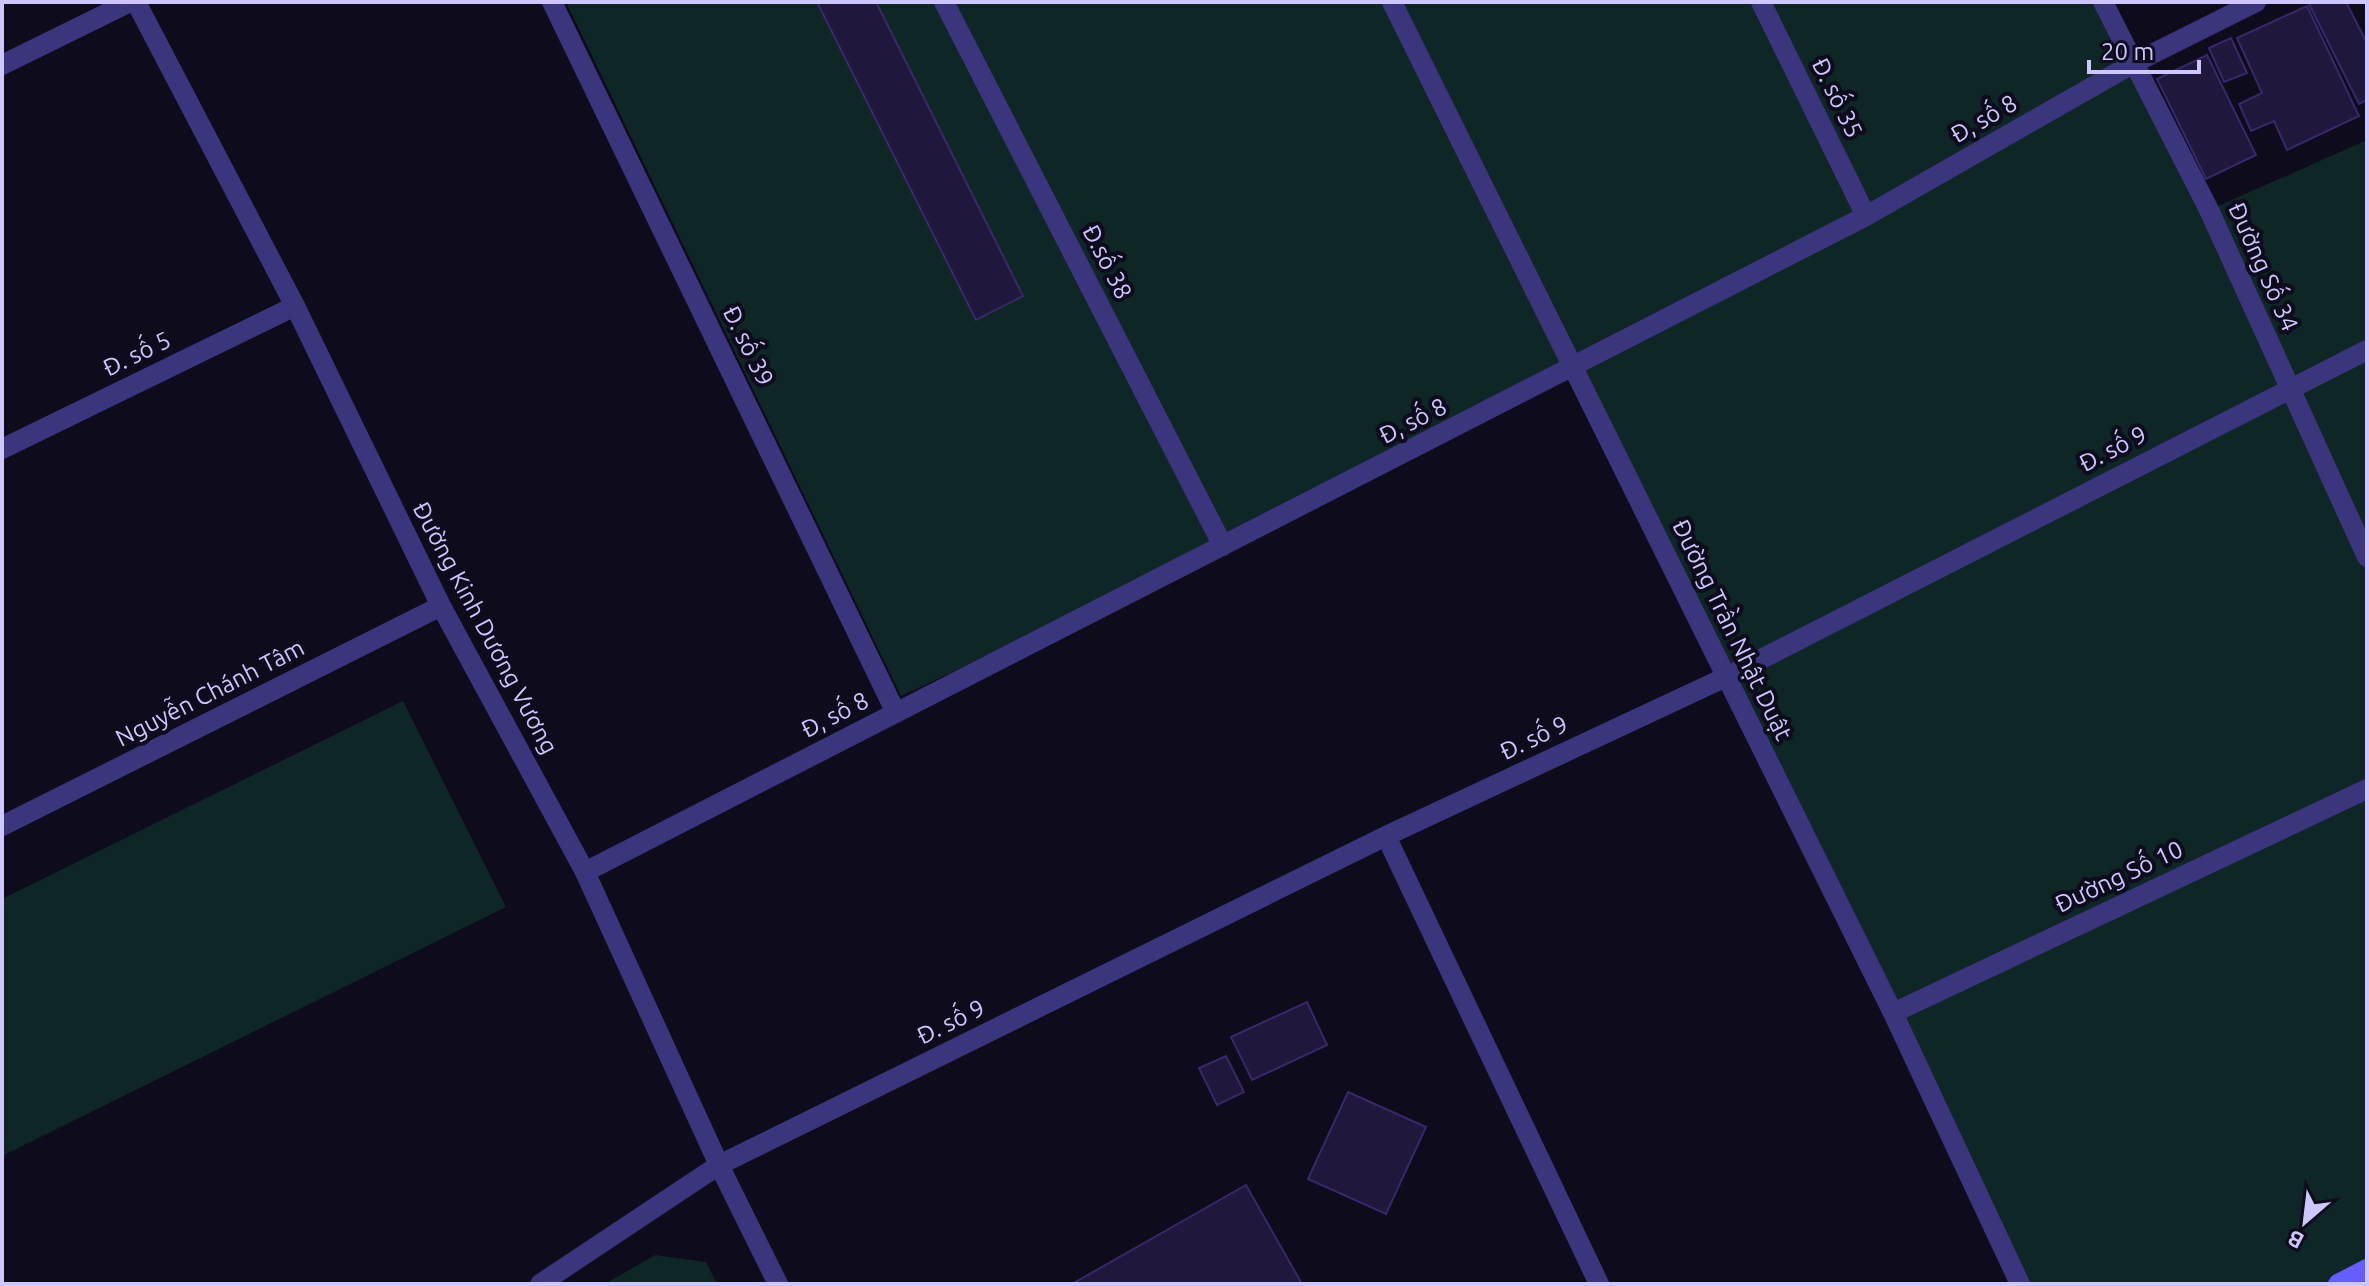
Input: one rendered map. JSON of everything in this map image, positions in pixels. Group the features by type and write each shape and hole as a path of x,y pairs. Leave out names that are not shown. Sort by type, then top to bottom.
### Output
{"main road":[{"path":"2338,1284 2367,1269"}],"street":[{"path":"2,65 130,2"},
{"name":"Đường Kinh Dương Vương","path":"136,2 295,306 441,606 585,872 719,1165 778,1284"},
{"name":"Đ. số 39","path":"552,2 896,713"},
{"name":"Đ.số 38","path":"944,2 1223,546"},
{"name":"Đường Trần Nhật Duật","path":"1392,2 1893,1013 2020,1284"},
{"name":"Đ. số 35","path":"1761,2 1866,216"},
{"name":"Đường Số 34","path":"2103,2 2209,210 2367,557"},
{"name":"Đ, số 8","path":"585,872 1573,369 1866,216 2134,63 2256,2"},
{"name":"Đ. số 5","path":"2,449 295,306"},
{"name":"Đ. số 9","path":"540,1284 719,1165 1386,836 1726,677 2367,350"},
{"name":"Nguyễn Chánh Tâm","path":"2,826 441,606"},
{"name":"Đường Số 10","path":"1893,1013 2367,789"},
{"path":"1386,836 1599,1284"}],"green space":[{"path":"566,2 934,2 1157,421 940,2 2103,2 2209,210 2367,140 2367,1269 2338,1284 2020,1284 1573,369 1223,546 901,696"},
{"path":"403,701 506,907 2,1156 2,899"},
{"path":"655,1255 706,1262 717,1284 605,1284"}],"building":[{"path":"817,2 876,2 1023,296 976,320"},
{"path":"2308,2 2346,2 2367,43 2367,100 2359,104"},
{"path":"2307,6 2359,116 2287,150 2274,121 2251,131 2239,104 2262,93 2237,38"},
{"path":"2231,38 2247,73 2224,82 2209,48"},
{"path":"2207,55 2256,155 2206,179 2157,79"},
{"path":"1307,1002 1327,1045 1252,1080 1231,1037"},
{"path":"1226,1056 1244,1092 1217,1105 1199,1068"},
{"path":"1348,1092 1426,1127 1386,1214 1308,1179"},
{"path":"1246,1185 1302,1284 1072,1284"}]}
